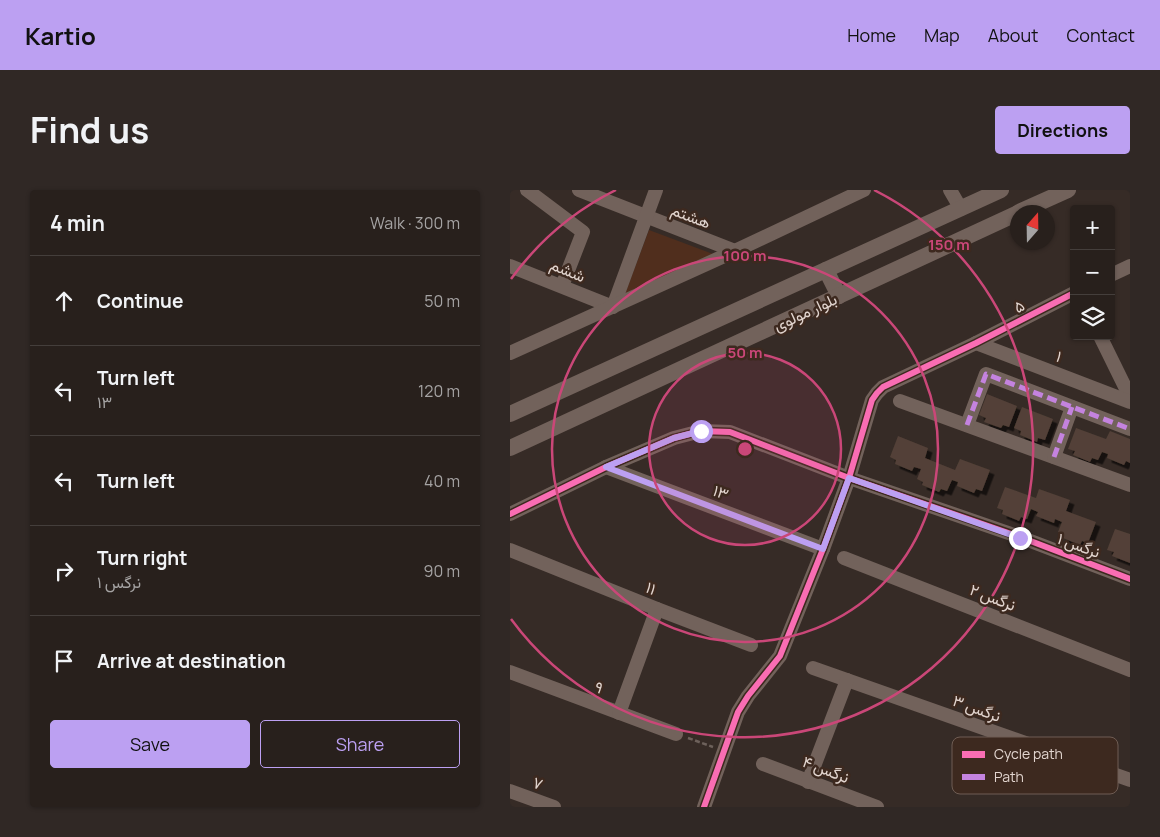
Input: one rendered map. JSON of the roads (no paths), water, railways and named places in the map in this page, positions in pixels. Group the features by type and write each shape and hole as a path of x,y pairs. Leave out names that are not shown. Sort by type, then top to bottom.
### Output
{"street":[{"name":"هشتم","path":"580,190 735,252"},
{"path":"614,306 656,190"},
{"path":"950,190 961,209"},
{"name":"بلوار مولوی","path":"510,414 1001,190"},
{"name":"بلوار مولوی","path":"1035,205 1068,190"},
{"path":"533,192 583,232 562,286"},
{"path":"510,353 735,252 853,192"},
{"name":"بلوار مولوی","path":"510,448 1010,217"},
{"name":"ششم","path":"510,266 614,306"},
{"path":"1115,273 1130,266"},
{"path":"826,270 839,296"},
{"name":"۵","path":"704,807 738,712 748,696 780,656 823,549 849,478 872,400 877,393 883,388 1070,295"},
{"path":"1102,340 1130,397"},
{"name":"۱","path":"976,343 1130,402"},
{"path":"967,426 986,374 1130,429"},
{"path":"900,401 1130,485"},
{"path":"1054,457 1072,407"},
{"name":"نرگس ۱","path":"510,514 606,467 674,438 701,431 730,432 849,478 1130,578"},
{"name":"۱۳","path":"606,467 823,549"},
{"name":"۱۱","path":"510,550 751,645"},
{"name":"نرگس ۲","path":"844,558 1130,670"},
{"path":"619,713 657,609"},
{"name":"نرگس ۳","path":"813,668 1008,737"},
{"name":"۹","path":"510,672 676,734"},
{"path":"808,782 847,680"},
{"name":"نرگس ۴","path":"763,764 877,807"},
{"name":"نرگس ۳","path":"1118,776 1130,780"},
{"name":"۷","path":"510,791 554,807"}]}
